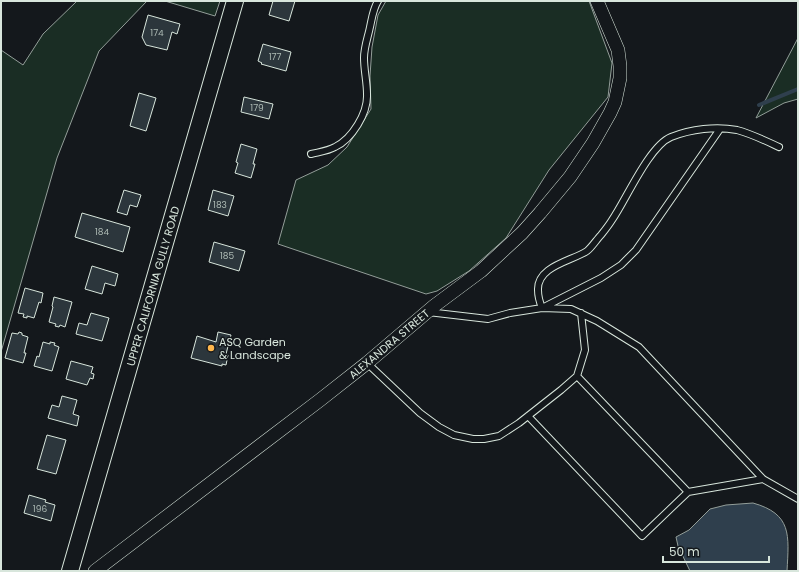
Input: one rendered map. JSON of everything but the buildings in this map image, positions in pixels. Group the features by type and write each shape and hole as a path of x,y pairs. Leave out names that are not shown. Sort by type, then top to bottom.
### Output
{"street":[{"name":"UPPER CALIFORNIA GULLY ROAD","path":"70,571 235,1"},
{"name":"ALEXANDRA STREET","path":"95,571 367,363 427,312 481,271 527,228 570,177 593,143 610,113 617,90 620,66 616,45 597,1"}],"lane":[{"path":"311,154 334,148 348,138 364,112 368,95 364,57 365,48 373,13 378,1"},
{"path":"542,308 538,290 541,280 546,272 562,262 588,250 612,221 658,147 670,137 696,130 720,128 737,130 779,147"},
{"path":"542,308 601,278 621,265 636,250 720,128"},
{"path":"427,312 488,319 510,313 542,308 571,309 597,320 639,347 763,479 798,499"},
{"path":"367,363 420,413 454,435 484,439 499,436 528,416 577,376 585,350 581,313"},
{"path":"577,376 688,492"},
{"path":"528,416 642,536 688,492 763,479"}],"green space":[{"path":"77,1 147,1 99,51 57,158 1,352 1,50 23,65 43,34"},
{"path":"165,1 220,1 215,16"},
{"path":"386,1 589,1 612,63 608,97 549,170 506,238 469,271 437,291 426,294 278,244 296,180 328,165 347,147 371,109 370,76 372,47 378,15"},
{"path":"798,38 798,99 784,103 756,118"}],"water":[{"path":"753,503 775,513 785,528 788,547 787,571 690,571 678,546 676,537 689,530 710,509 726,505"}],"waterway":[{"path":"759,105 798,89"}],"place":[{"name":"ASQ Garden & Landscape","path":"211,348"}]}
